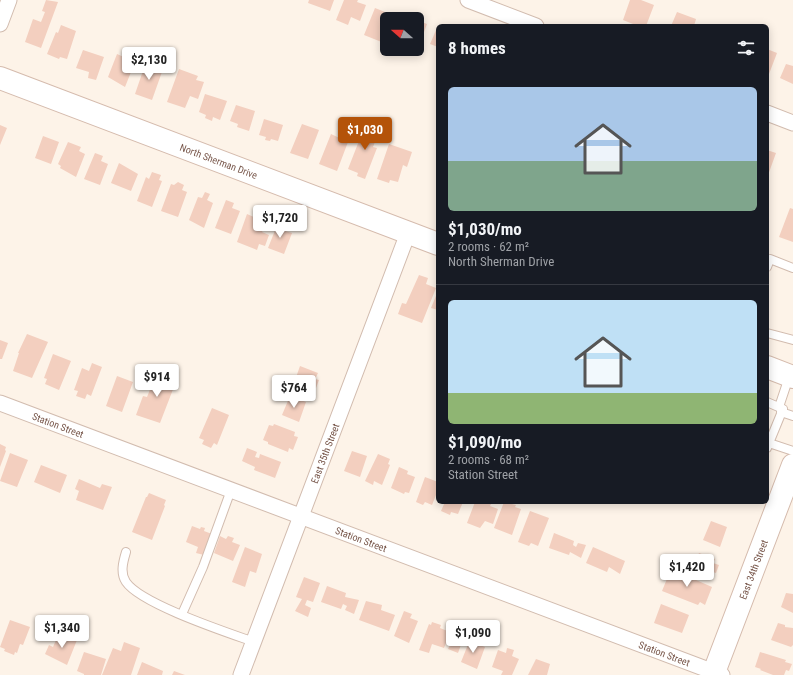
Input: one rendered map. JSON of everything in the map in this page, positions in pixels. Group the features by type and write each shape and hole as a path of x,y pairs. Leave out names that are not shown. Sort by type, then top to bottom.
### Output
{"main road":[{"name":"North Sherman Drive","path":"0,78 436,243"},
{"path":"769,368 791,376"},
{"name":"East 34th Street","path":"717,674 776,501 793,464"}],"street":[{"path":"0,24 9,0"},
{"path":"468,0 493,4 532,24"},
{"path":"769,114 793,123"},
{"name":"East 35th Street","path":"241,675 408,232"},
{"name":"Station Street","path":"0,403 717,674"}],"lane":[{"path":"769,262 770,259 793,268"},
{"path":"769,334 793,340"},
{"path":"769,443 791,376"},
{"path":"769,403 793,416"},
{"path":"769,446 793,451"},
{"path":"182,614 203,567 231,490"},
{"path":"126,552 122,565 126,582 145,598 254,642"}],"building":[{"path":"46,0 58,2 41,48 25,42 33,19 41,22 45,12 42,11"},
{"path":"309,0 334,0 330,11 308,3"},
{"path":"344,0 358,0 357,2 366,5 360,21 351,17 348,25 336,20"},
{"path":"630,0 641,0 654,5 647,24 633,24 623,20"},
{"path":"375,8 385,12 380,12 380,41 364,35"},
{"path":"677,12 696,19 695,24 672,24"},
{"path":"424,23 427,24 424,32"},
{"path":"61,25 76,31 67,59 60,57 59,59 47,54 56,32 58,33"},
{"path":"436,30 436,46 430,44"},
{"path":"83,50 104,57 96,80 88,78 89,72 76,68"},
{"path":"769,50 777,53 769,74"},
{"path":"117,54 135,62 125,87 108,77"},
{"path":"146,62 163,69 152,100 135,94"},
{"path":"786,64 793,66 793,84 780,78"},
{"path":"179,69 198,76 196,80 204,82 198,99 190,96 185,108 167,102"},
{"path":"205,94 227,101 220,120 213,117 212,121 205,118 206,115 199,112"},
{"path":"236,105 255,111 249,131 237,127 238,124 230,121"},
{"path":"264,119 283,125 278,141 271,139 270,141 265,140 266,137 259,135"},
{"path":"366,123 380,129 373,147 377,148 365,179 357,176 358,173 348,169"},
{"path":"302,124 319,130 308,159 290,153"},
{"path":"0,125 7,128 0,145"},
{"path":"331,134 348,142 337,171 319,164"},
{"path":"43,136 59,142 51,164 35,158"},
{"path":"68,142 81,147 79,151 85,154 76,177 60,168 61,166 58,164"},
{"path":"389,144 412,152 407,167 403,165 398,182 390,180 389,183 377,179"},
{"path":"769,151 776,153 769,172"},
{"path":"95,153 103,156 101,161 108,164 100,185 84,179"},
{"path":"119,163 138,174 131,191 111,183"},
{"path":"152,172 161,175 159,180 162,181 152,207 137,201 146,177 149,179"},
{"path":"178,182 184,185 182,190 187,192 178,217 161,211 171,184 174,185"},
{"path":"205,192 210,194 207,200 213,203 204,228 189,220 198,197 202,198"},
{"path":"226,200 234,203 232,208 240,211 231,234 215,228"},
{"path":"790,208 793,209 793,242 779,237"},
{"path":"247,214 256,218 257,215 268,219 262,232 269,235 265,246 259,244 257,250 237,242"},
{"path":"278,223 286,226 285,231 292,233 284,254 268,248"},
{"path":"419,275 428,278 426,284 436,288 422,323 398,314 402,303 406,304"},
{"path":"436,296 436,309 431,308"},
{"path":"27,334 48,342 32,378 13,371 18,353"},
{"path":"0,340 8,343 2,359 0,359"},
{"path":"53,354 71,361 59,390 45,384 47,379 44,378"},
{"path":"92,363 102,367 91,396 87,394 85,399 76,396 78,391 74,390 82,368 89,371"},
{"path":"300,366 318,373 315,379 319,380 316,388 312,387 310,392 293,386"},
{"path":"157,372 177,379 160,423 136,415 143,396 147,397"},
{"path":"117,376 133,382 122,412 106,406"},
{"path":"290,396 306,402 299,422 282,415"},
{"path":"212,408 229,415 217,445 214,443 211,448 202,444 204,440 199,438"},
{"path":"274,424 295,432 294,436 298,437 293,450 289,448 288,452 268,444 268,442 263,440 269,425 273,426"},
{"path":"0,444 6,447 6,451 0,467"},
{"path":"247,448 257,452 255,457 259,458 260,454 281,462 275,478 254,470 255,467 242,461"},
{"path":"352,451 367,456 360,477 344,471"},
{"path":"10,453 28,460 17,487 0,481"},
{"path":"378,454 390,459 388,464 390,465 382,485 374,481 373,485 365,481"},
{"path":"41,465 67,475 60,493 34,482"},
{"path":"399,467 408,471 407,474 415,477 409,493 405,492 404,494 391,488"},
{"path":"425,477 436,481 436,495 432,505 425,502 423,505 416,502"},
{"path":"79,479 100,488 102,484 112,487 103,510 76,500 79,491 75,489"},
{"path":"149,493 166,500 152,540 132,532"},
{"path":"444,504 462,504 458,514 451,512 450,515 441,511"},
{"path":"474,504 491,504 490,506 498,509 493,524 485,521 480,528 467,523"},
{"path":"503,504 516,505 515,507 521,509 512,535 494,528"},
{"path":"530,511 549,518 538,546 531,543 529,546 518,542"},
{"path":"711,521 727,527 720,547 703,540"},
{"path":"192,526 200,529 201,527 205,528 204,531 212,534 204,555 196,553 198,547 186,542"},
{"path":"554,533 574,541 573,545 576,547 578,543 586,545 581,558 570,552 569,555 549,548"},
{"path":"220,536 226,539 228,536 234,538 232,542 240,545 233,561 214,553"},
{"path":"245,547 262,554 256,573 250,571 245,587 232,582"},
{"path":"593,547 625,561 620,574 609,567 607,572 586,563"},
{"path":"699,553 715,559 713,563 719,565 716,573 710,571 708,577 692,571"},
{"path":"671,569 712,587 705,605 700,602 698,605 662,591"},
{"path":"304,577 320,583 313,602 307,600 305,605 311,608 308,617 295,611 302,599 296,597"},
{"path":"327,586 346,593 345,597 359,600 354,614 345,610 347,606 343,604 341,609 321,602"},
{"path":"786,593 793,594 793,613 781,607"},
{"path":"366,601 382,605 381,610 395,615 389,631 359,620"},
{"path":"661,604 689,615 682,633 654,623"},
{"path":"404,611 412,614 410,618 418,621 409,643 394,636"},
{"path":"10,620 30,627 23,645 20,644 17,653 15,652 14,655 4,651 5,649 0,647"},
{"path":"432,622 441,625 440,628 450,632 449,635 463,639 458,653 448,649 450,645 446,643 444,648 432,644 429,653 419,650 429,624 431,625"},
{"path":"778,623 785,625 785,627 793,628 793,645 791,647 771,640"},
{"path":"59,633 77,640 67,665 45,654 49,645 53,647"},
{"path":"471,637 479,640 477,644 485,647 477,669 461,662"},
{"path":"124,642 140,648 131,675 102,675 113,648 121,651"},
{"path":"507,648 514,650 512,656 519,659 512,675 501,675 503,671 492,667 498,650 506,653"},
{"path":"84,652 106,659 101,675 84,675 77,671"},
{"path":"760,652 786,660 785,662 792,664 789,671 786,670 784,675 773,675 755,667"},
{"path":"536,659 550,664 547,675 528,675"},
{"path":"142,662 163,671 162,675 137,675"},
{"path":"174,671 185,675 172,675"}]}
